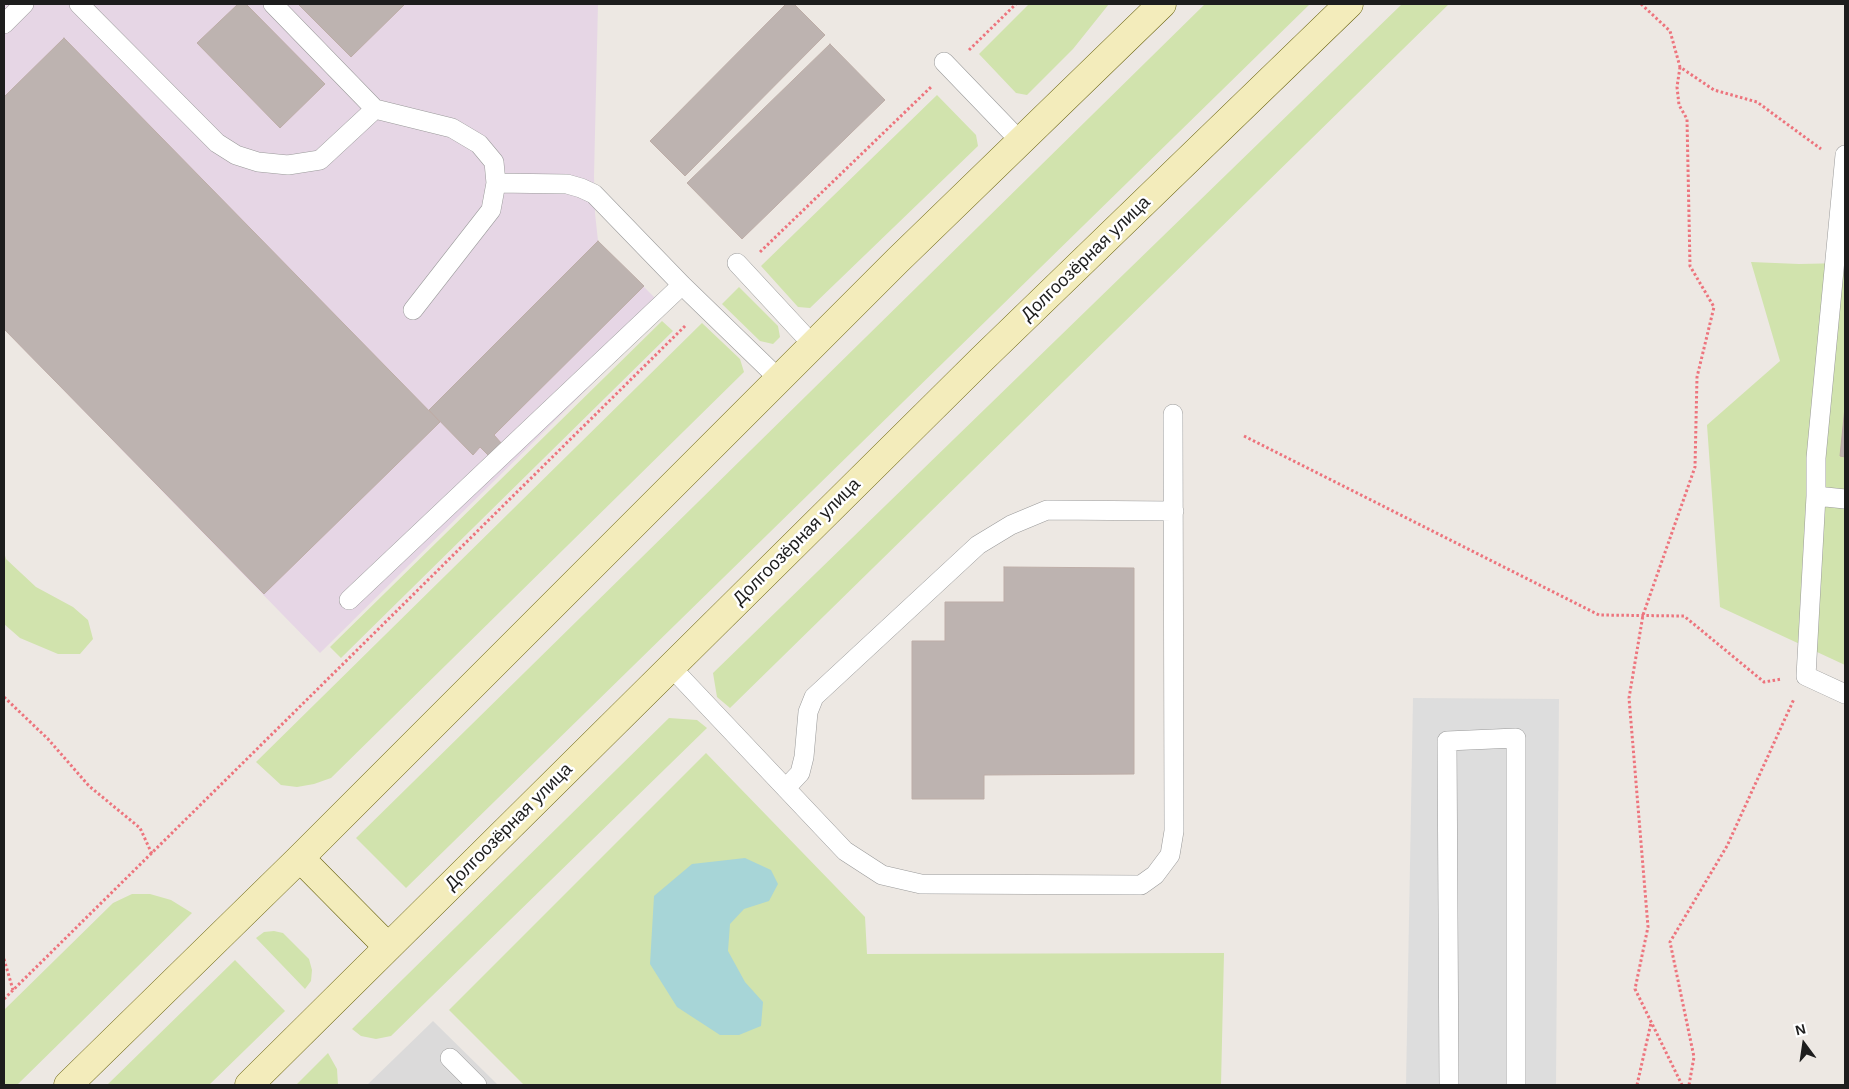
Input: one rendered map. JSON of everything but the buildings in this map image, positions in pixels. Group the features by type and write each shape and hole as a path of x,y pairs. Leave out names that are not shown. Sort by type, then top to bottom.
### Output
{"main road":[{"path":"68,1085 300,858 813,344 1162,4"},
{"name":"Долгоозёрная улица","path":"248,1085 989,352 1349,4"},
{"path":"300,858 388,947"}],"lane":[{"path":"4,24 24,4"},
{"path":"79,4 218,143 236,154 258,162 288,165 320,160 375,109"},
{"path":"273,4 375,109 452,128 479,144 494,162 496,183 491,210 413,310"},
{"path":"947,65 1020,141"},
{"path":"1845,159 1816,458 1816,496 1806,676 1845,694"},
{"path":"496,183 567,184 594,194 682,285 779,379"},
{"path":"739,266 813,344"},
{"path":"349,600 682,285"},
{"path":"671,667 845,851 882,875 921,884 1141,884 1155,875 1170,855 1174,831 1173,414"},
{"path":"1816,496 1845,499"},
{"path":"786,788 800,773 804,757 808,712 814,697 978,545 1011,525 1047,510 1174,511"},
{"path":"1449,1085 1447,741 1516,738 1516,1085"},
{"path":"450,1058 476,1085"}],"path":[{"path":"739,266 947,65 1016,4"},
{"path":"1641,4 1670,31 1680,66 1677,88 1679,104 1687,119 1690,266 1714,306 1697,377 1695,467 1644,615 1630,698 1648,927 1634,989 1682,1085"},
{"path":"1680,66 1714,90 1757,102 1808,141 1845,159"},
{"path":"4,999 704,307"},
{"path":"1244,436 1599,615 1684,616 1764,682 1806,676"},
{"path":"1689,1085 1694,1057 1670,942 1726,846 1778,731 1806,676"},
{"path":"4,697 48,739 89,786 140,828 152,854"},
{"path":"4,959 13,990"},
{"path":"1637,1085 1651,1023"}],"shaded area":[{"path":"4,4 598,4 594,176 598,241 667,310 320,653 4,329"},
{"path":"1413,698 1559,699 1556,1085 1406,1085"},
{"path":"433,1021 498,1085 367,1085"}],"green space":[{"path":"1029,4 1109,4 1073,49 1027,95 1016,93 979,54"},
{"path":"1205,4 1310,4 406,888 356,838"},
{"path":"1402,4 1449,4 730,708 717,697 713,673"},
{"path":"937,95 976,135 978,146 810,308 798,307 761,266"},
{"path":"1751,262 1845,263 1845,665 1720,607 1707,425 1780,361"},
{"path":"739,287 778,326 780,337 773,344 760,341 722,304"},
{"path":"662,321 673,331 341,658 330,647"},
{"path":"702,323 740,359 744,372 331,778 297,787 281,785 256,762"},
{"path":"4,552 6,559 36,587 73,607 88,620 93,639 80,654 58,654 20,638 4,624"},
{"path":"669,718 697,720 707,728 391,1036 376,1039 361,1036 352,1029"},
{"path":"706,753 865,917 867,954 1224,953 1221,1085 524,1085 449,1010"},
{"path":"132,894 150,894 171,900 192,913 17,1085 4,1085 4,1010 113,903"},
{"path":"274,931 283,933 309,959 312,970 311,981 305,989 256,938 264,932"},
{"path":"235,960 285,1011 209,1085 107,1085"},
{"path":"328,1053 337,1069 338,1085 296,1085"}],"water":[{"path":"745,858 771,870 778,884 769,901 744,909 730,924 728,951 745,982 763,1002 761,1026 739,1035 720,1035 677,1007 650,964 654,896 692,864"}]}
